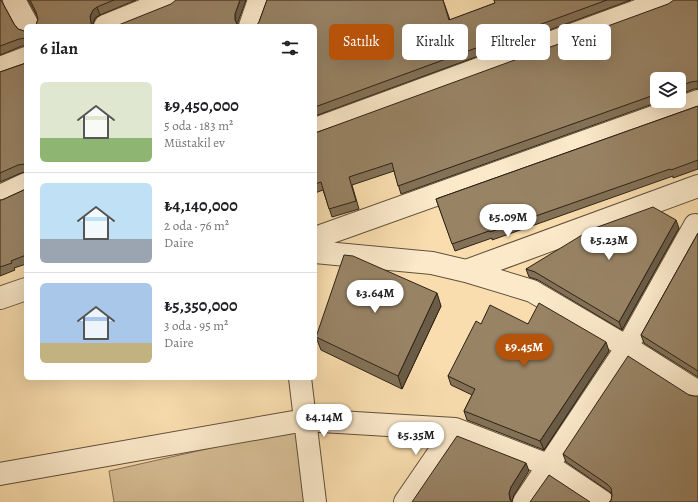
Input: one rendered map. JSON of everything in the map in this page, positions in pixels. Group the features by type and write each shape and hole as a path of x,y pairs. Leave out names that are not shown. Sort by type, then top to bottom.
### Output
{"street":[{"path":"14,0 27,24"},
{"path":"110,24 169,0"},
{"path":"251,24 259,0"},
{"path":"317,128 667,0"},
{"path":"0,68 24,59"},
{"path":"317,237 698,101"},
{"path":"0,196 24,185"},
{"path":"466,271 691,189 696,226 627,347 524,502"},
{"path":"317,252 432,263 466,271 532,291 627,347 698,392"},
{"path":"0,298 24,290"},
{"path":"300,380 315,502"},
{"path":"0,474 305,420 455,429 548,465 603,502"},
{"path":"405,502 455,429"}],"shaded area":[{"path":"295,429 304,502 114,502 109,471"}],"building":[{"path":"1,0 14,24 18,29 24,31 24,38 0,46"},
{"path":"30,0 114,0 93,10 90,16 92,24 36,24 38,19"},
{"path":"176,0 240,0 235,14 237,24 121,24 171,4"},
{"path":"267,0 443,0 449,20 495,3 494,0 607,0 542,24 476,24 476,48 468,51 468,24 402,24 402,60 443,60 317,106 317,24 258,24"},
{"path":"674,0 698,0 698,81 686,84 686,72 650,72 650,96 398,186 392,163 349,177 356,201 329,209 321,182 317,183 317,132 515,60 550,60 550,47 558,44 558,60 611,60 611,25 668,4"},
{"path":"24,64 24,164 18,165 0,173 0,72"},
{"path":"698,106 698,160 452,244 436,199"},
{"path":"24,190 24,256 11,261 12,263 0,267 0,200"},
{"path":"653,207 676,220 619,322 535,272 526,269 592,229"},
{"path":"698,233 698,371 641,335"},
{"path":"344,255 353,256 437,293 398,376 317,337"},
{"path":"539,303 606,342 540,441 464,411 475,389 448,376 476,321 481,324 490,305 528,324"},
{"path":"628,356 689,395 698,396 698,502 609,502 611,501 612,495 611,488 563,454"},
{"path":"457,436 526,463 511,487 509,493 510,500 512,502 412,502"},
{"path":"549,475 590,502 530,502"}]}
